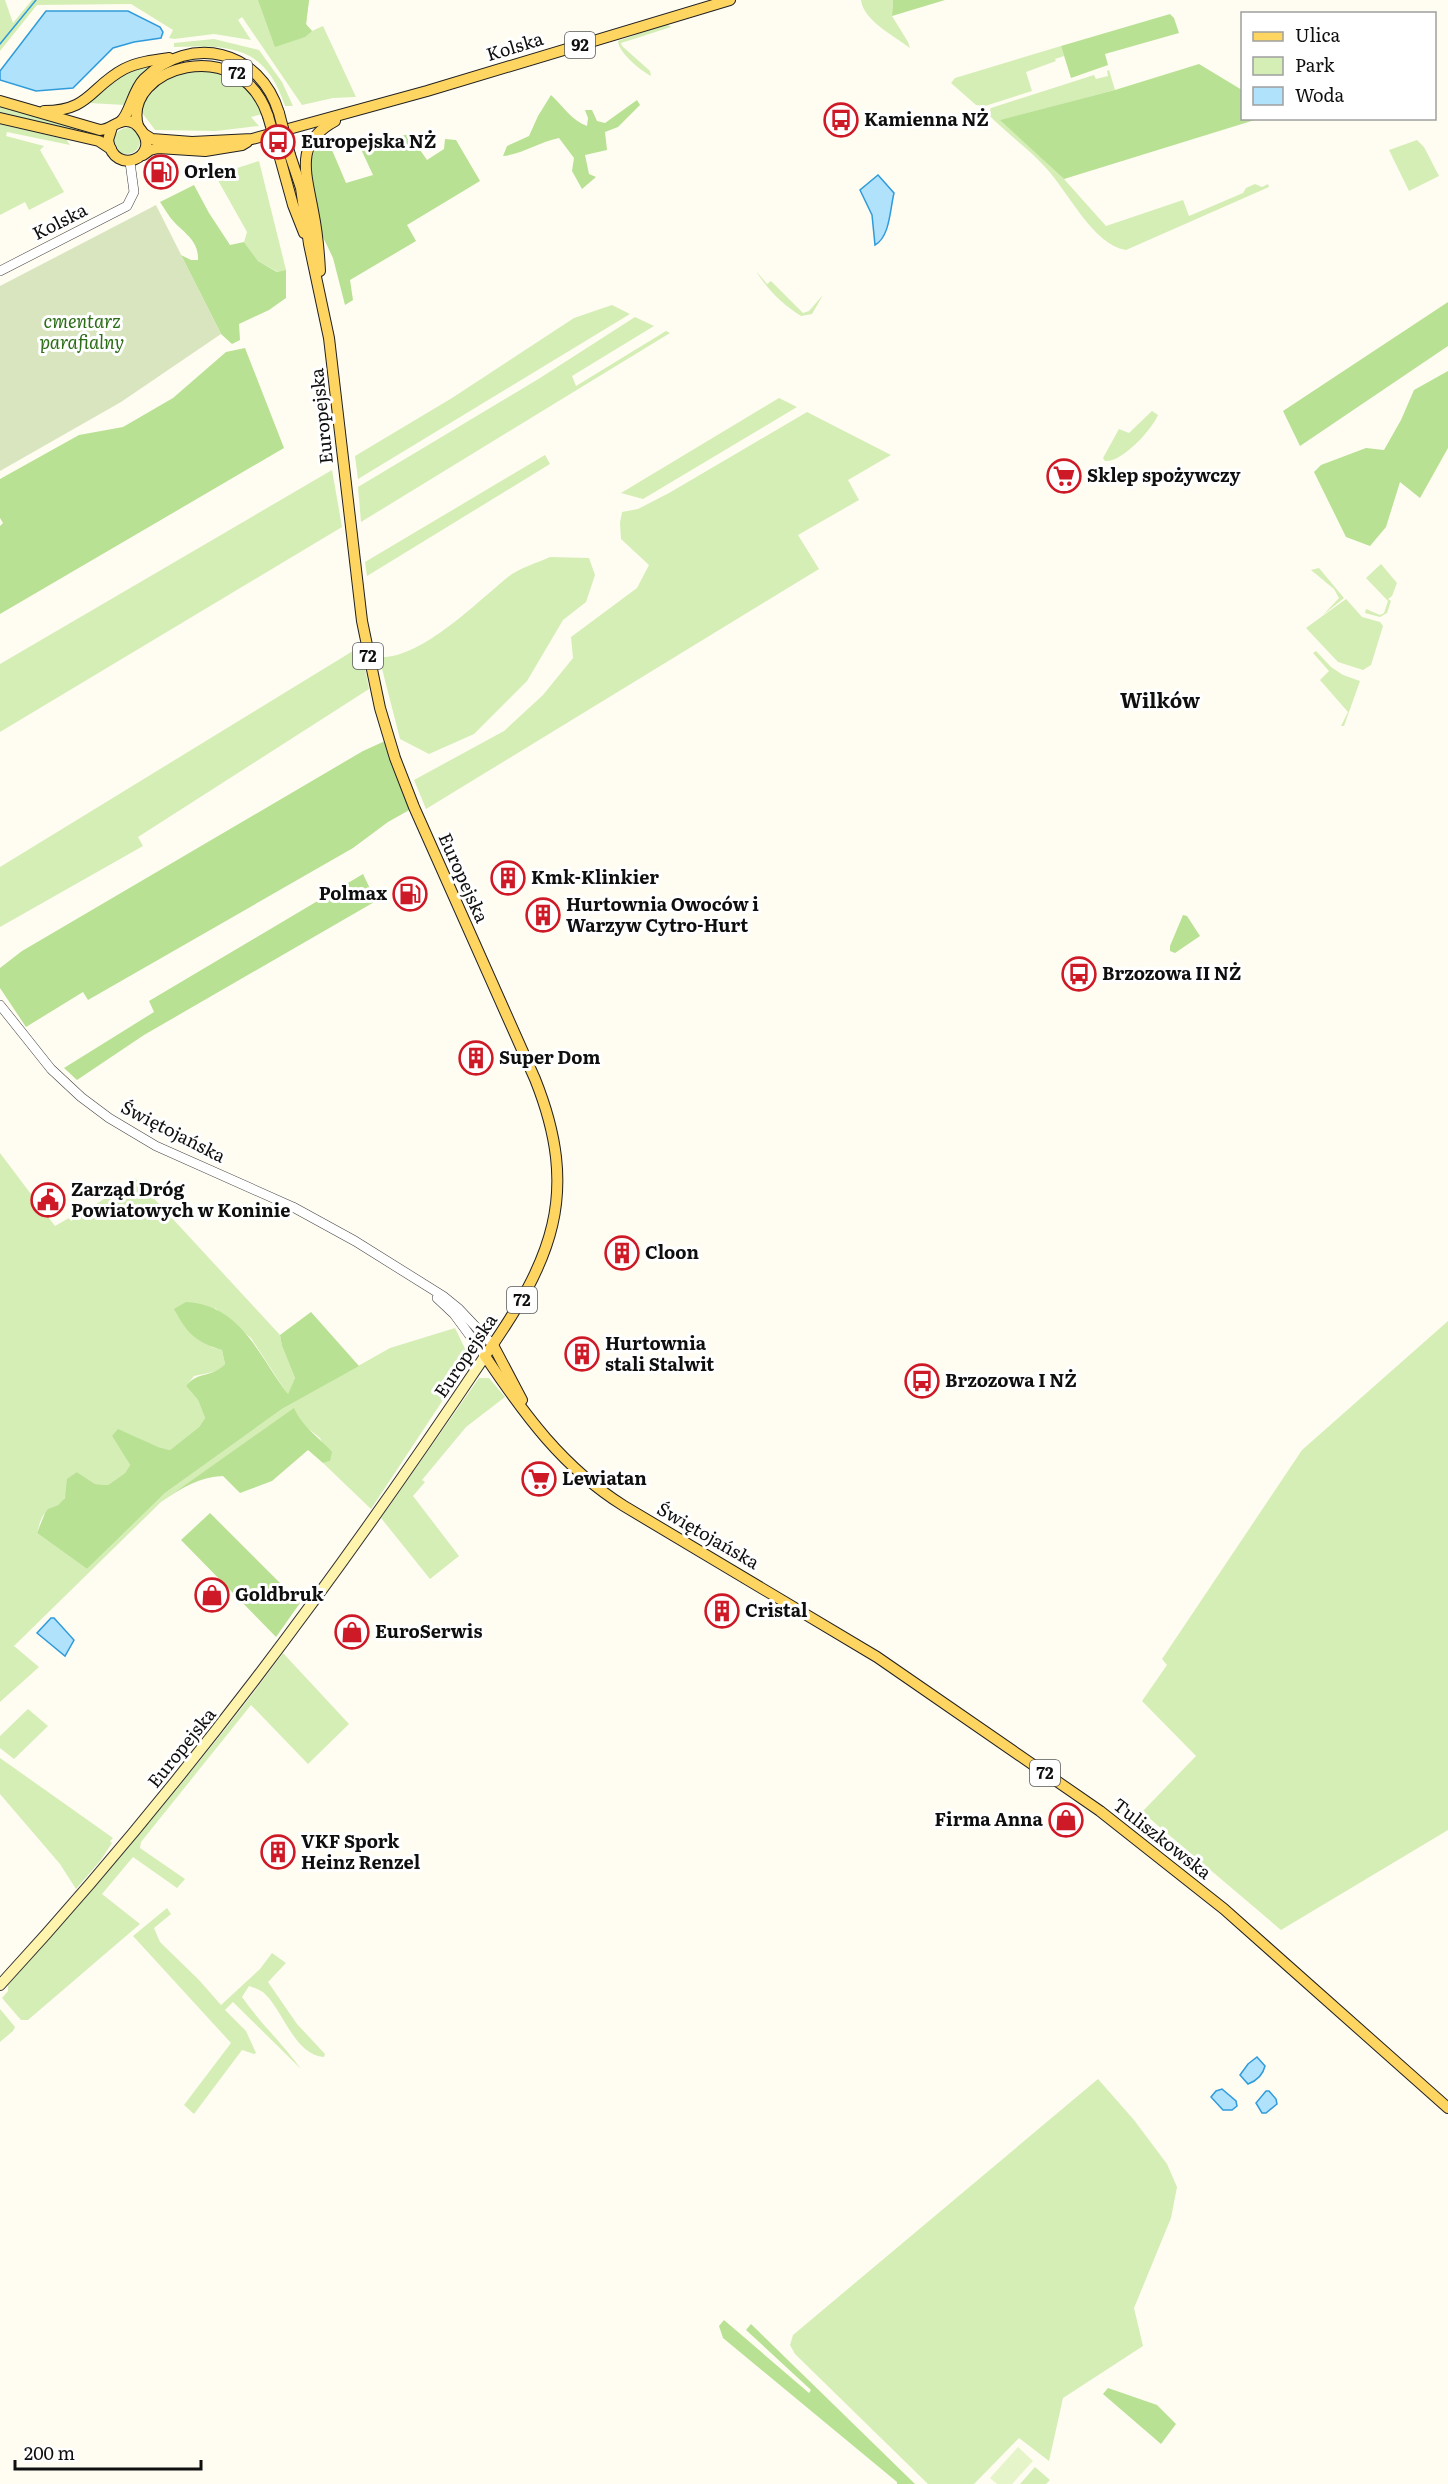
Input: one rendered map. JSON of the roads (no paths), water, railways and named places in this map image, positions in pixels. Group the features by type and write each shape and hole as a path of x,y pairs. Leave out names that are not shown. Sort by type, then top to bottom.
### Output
{"main road":[{"name":"Kolska","path":"252,139 730,0"},
{"name":"Europejska","path":"0,1985 136,1830 261,1675 340,1567 493,1345 529,1288 546,1252 556,1207 557,1178 554,1140 545,1107 535,1079 418,818 383,718 362,621 331,354 321,296 309,244 301,188 285,157 268,86 254,70 230,57 211,54 176,58 152,72 142,81 132,97 125,118 116,125"},
{"path":"33,111 69,109 84,101 122,70 141,63 176,58"},
{"name":"Europejska","path":"141,130 138,108 150,86 171,72 204,66 227,69 244,78 274,114"},
{"name":"92","path":"0,101 100,130 129,122 152,139 192,142 252,139"},
{"name":"72","path":"321,296 318,237 306,172 306,154 318,131 351,112"},
{"path":"0,118 99,141 111,149 119,159 135,159 146,145 141,130"},
{"path":"111,149 108,140 116,125"},
{"name":"92","path":"135,159 154,149 221,149 242,145 252,139"},
{"name":"Świętojańska","path":"493,1345 526,1412"},
{"name":"Świętojańska","path":"485,1356 561,1457 600,1491 830,1628"},
{"name":"Tuliszkowska","path":"830,1628 901,1673 1043,1771 1160,1857 1243,1925 1448,2108"}],"street":[{"name":"Kolska","path":"0,271 125,207 133,198 135,159"},
{"name":"Świętojańska","path":"0,1005 47,1065 81,1097 109,1118 156,1146 270,1196 328,1226 452,1303 493,1345"},
{"name":"Świętojańska","path":"424,1285 454,1314 485,1356"}],"water":[{"path":"46,11 128,11 160,27 163,32 161,38 113,48 73,88 36,91 0,80 0,71"},
{"path":"878,175 894,193 887,229 875,245 872,215 860,190"},
{"path":"51,1618 54,1618 74,1640 65,1656 37,1633"},
{"path":"1257,2057 1265,2066 1263,2072 1248,2084 1240,2075"},
{"path":"1222,2089 1236,2101 1237,2106 1232,2110 1223,2110 1211,2097 1216,2091"},
{"path":"1266,2091 1269,2091 1276,2099 1277,2104 1266,2113 1262,2113 1256,2103"}],"waterway":[{"path":"0,44 36,0"}],"place":[{"name":"Kamienna NŻ","path":"841,120"},
{"name":"Europejska NŻ","path":"278,142"},
{"name":"Orlen","path":"161,172"},
{"name":"Sklep spożywczy","path":"1064,476"},
{"name":"Kmk-Klinkier","path":"508,878"},
{"name":"Polmax","path":"410,894"},
{"name":"Hurtownia Owoców i Warzyw Cytro-Hurt","path":"543,915"},
{"name":"Brzozowa II NŻ","path":"1079,974"},
{"name":"Super Dom","path":"476,1058"},
{"name":"Zarząd Dróg Powiatowych w Koninie","path":"48,1200"},
{"name":"Cloon","path":"622,1253"},
{"name":"Hurtownia stali Stalwit","path":"582,1354"},
{"name":"Brzozowa I NŻ","path":"922,1381"},
{"name":"Lewiatan","path":"539,1479"},
{"name":"Goldbruk","path":"212,1595"},
{"name":"Cristal","path":"722,1611"},
{"name":"EuroSerwis","path":"352,1632"},
{"name":"Firma Anna","path":"1066,1820"},
{"name":"VKF Spork Heinz Renzel","path":"278,1852"}],"district":[{"name":"Wilków","path":"1160,701"}],"park label":[{"name":"cmentarz parafialny","path":"82,332"}]}
